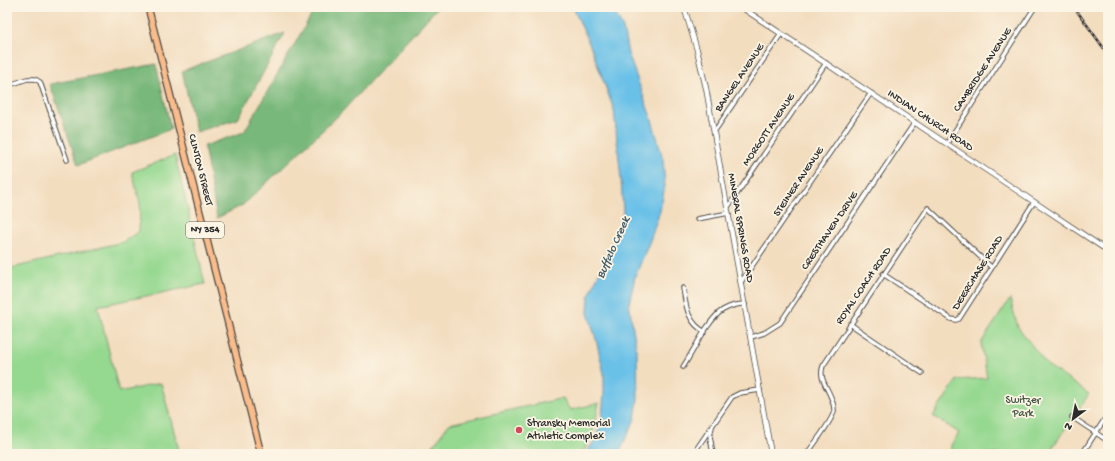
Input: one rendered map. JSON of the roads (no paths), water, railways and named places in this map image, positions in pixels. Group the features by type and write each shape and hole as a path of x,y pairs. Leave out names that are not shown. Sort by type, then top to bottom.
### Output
{"main road":[{"name":"CLINTON STREET","path":"148,7 261,454"}],"street":[{"name":"MINERAL SPRINGS ROAD","path":"684,7 702,68 771,454"},
{"name":"INDIAN CHURCH ROAD","path":"741,7 1108,251"},
{"name":"CAMBRIDGE AVENUE","path":"946,143 1035,7"},
{"name":"BANGEL AVENUE","path":"714,132 780,34"},
{"name":"MORGOTT AVENUE","path":"728,207 826,63"},
{"path":"7,86 27,79 35,79 40,82 67,160"},
{"name":"STEINER AVENUE","path":"741,282 871,93"},
{"name":"CRESTHAVEN DRIVE","path":"751,337 764,333 780,322 915,122"},
{"name":"DEERCHASE ROAD","path":"883,274 951,319 956,320 961,317 1034,202"},
{"name":"ROYAL COACH ROAD","path":"807,454 830,420 834,411 832,400 821,374 822,366 928,208 991,268"},
{"path":"697,219 729,213"},
{"path":"683,288 689,316 695,325 705,332"},
{"path":"683,367 714,318 722,310 735,305 745,304"},
{"path":"850,324 922,373"},
{"path":"693,454 732,397 740,393 760,390"},
{"path":"1082,454 1108,414"},
{"path":"1072,417 1108,441"},
{"path":"712,425 710,436 714,454"}],"water":[{"name":"Buffalo Creek","path":"573,7 612,7 623,28 628,53 653,123 663,159 665,186 660,211 635,277 629,303 637,353 638,399 635,419 619,454 586,454 596,438 602,417 604,393 604,374 588,313 589,296 613,241 623,212 614,110 592,50"}],"railway":[{"path":"1074,7 1108,54"}],"place":[{"name":"Stransky Memorial Athletic Complex","path":"519,430"}],"park label":[{"name":"Switzer Park","path":"1023,407"}]}
